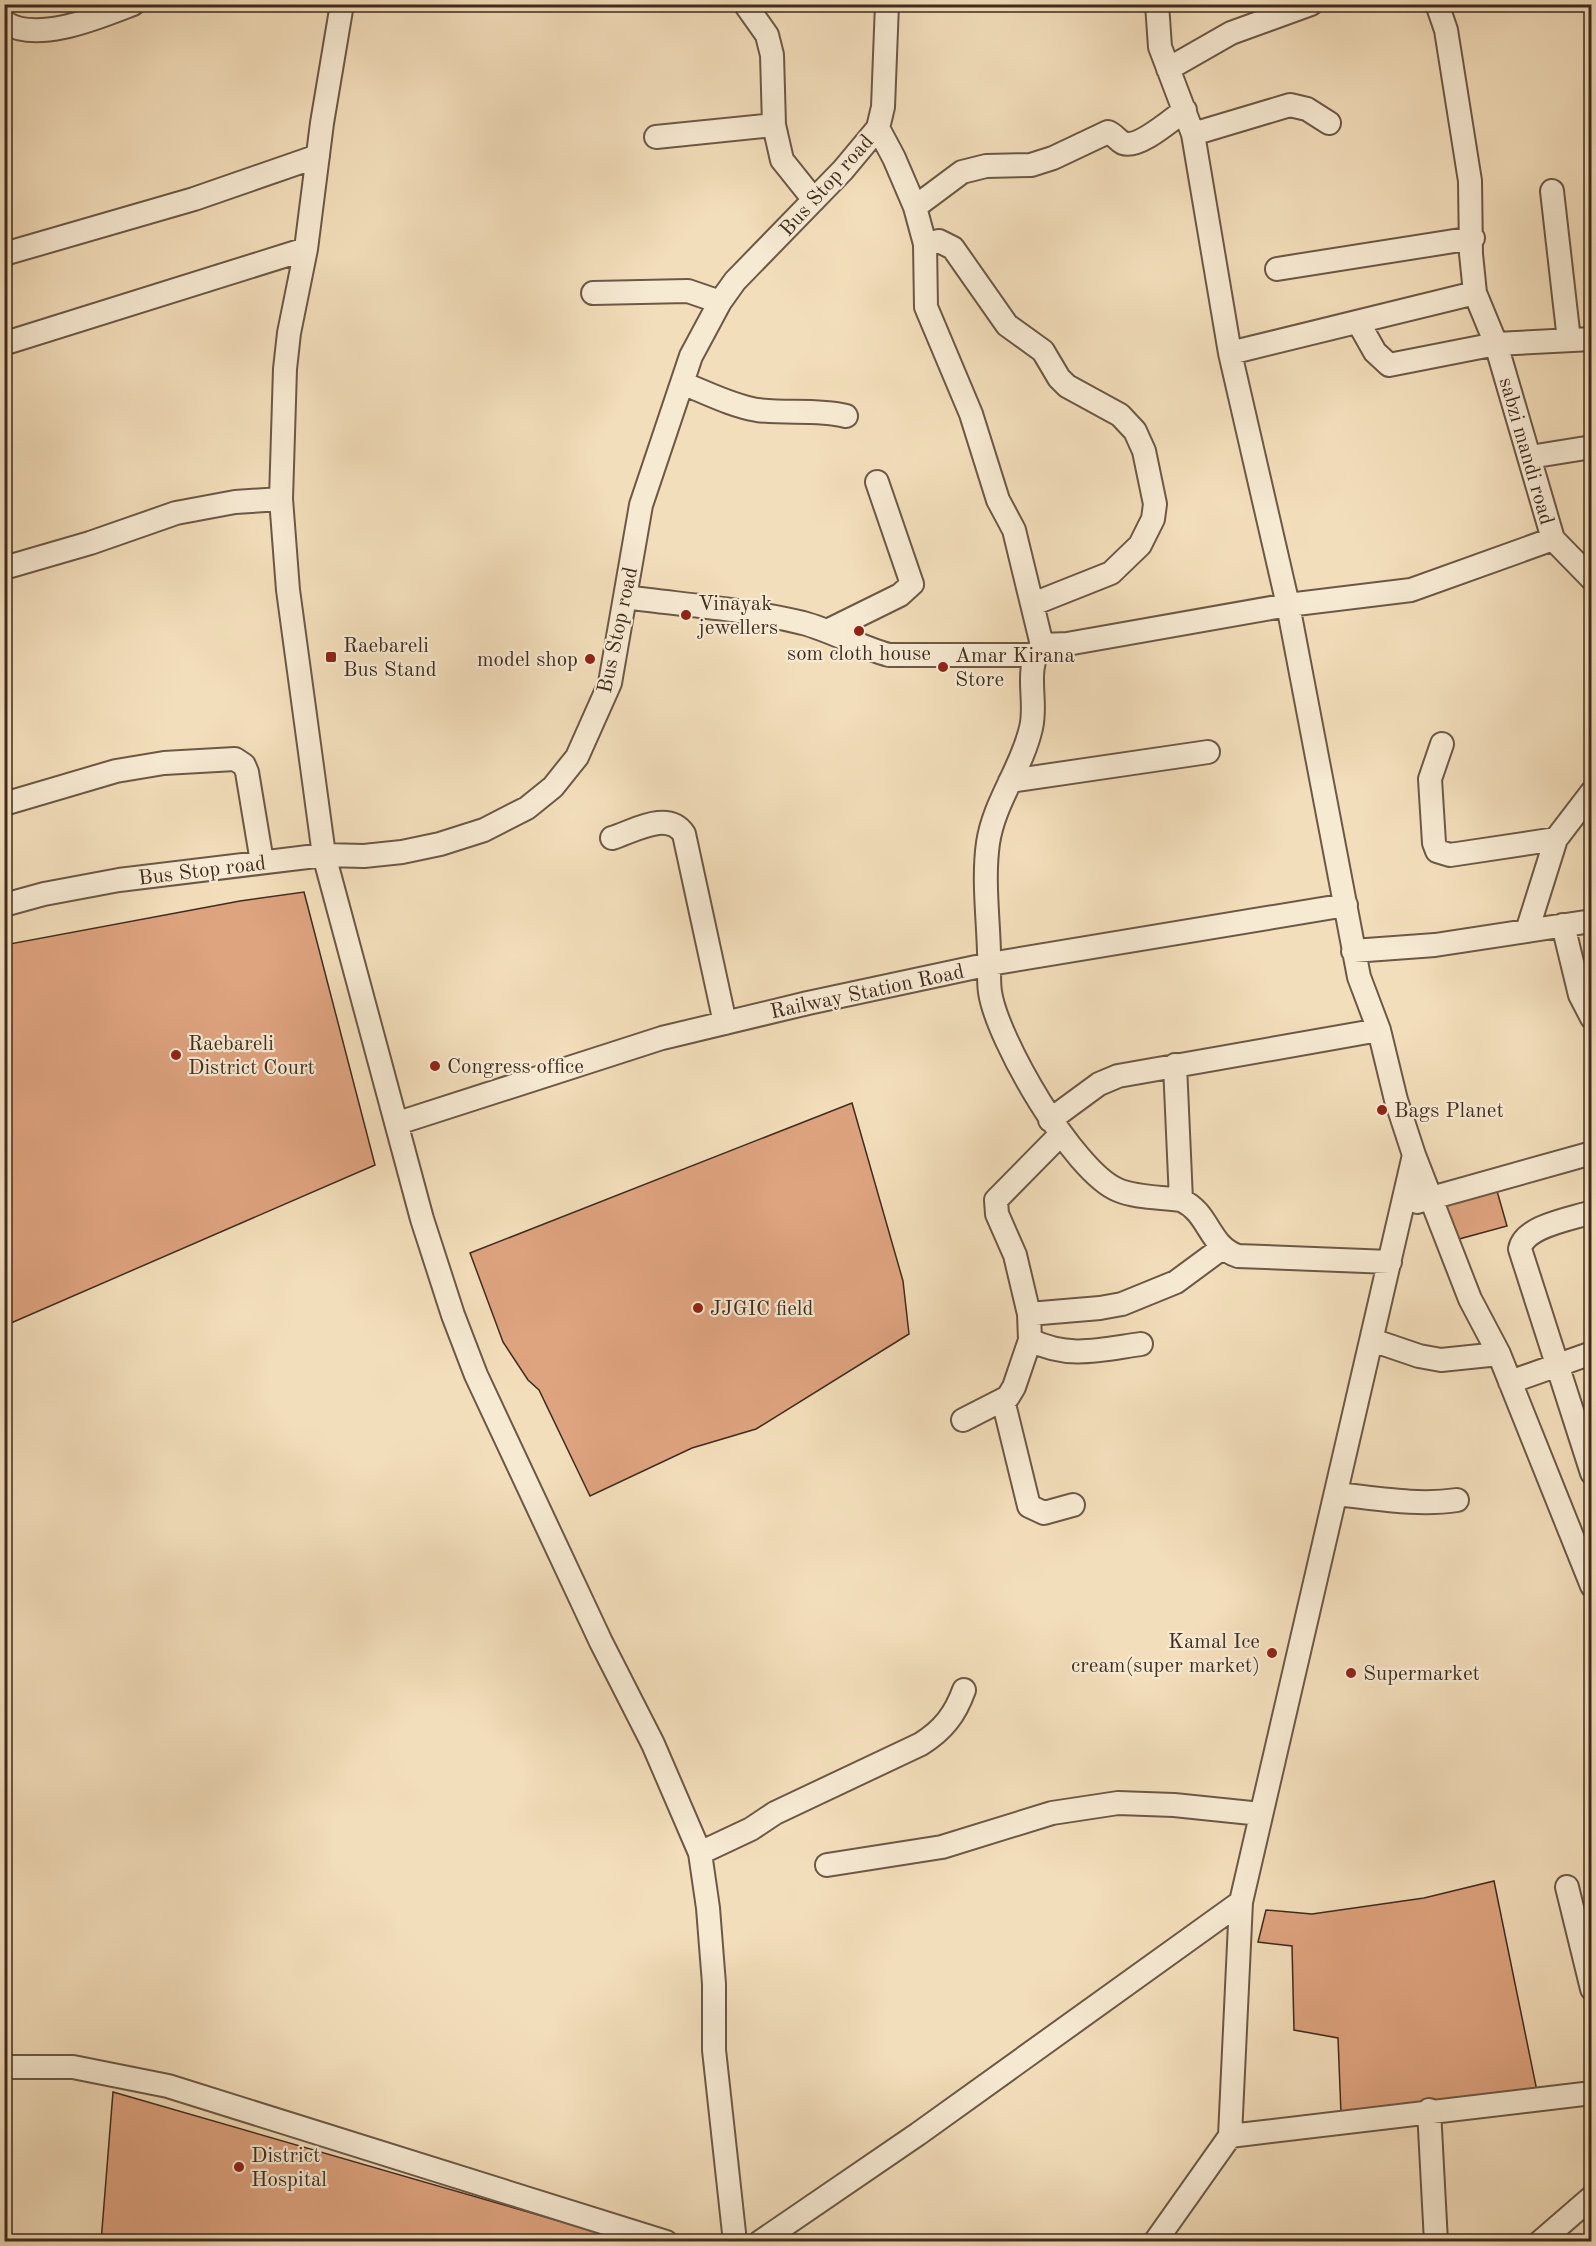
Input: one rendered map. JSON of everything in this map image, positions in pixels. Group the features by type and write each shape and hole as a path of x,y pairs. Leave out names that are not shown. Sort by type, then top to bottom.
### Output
{"street":[{"path":"11,29 41,32 93,11 133,4"},
{"path":"342,4 306,249 295,299 285,369 281,499 288,590 324,855 432,1254 476,1375 601,1642 653,1744 700,1853 708,1908 714,1984 714,2050 735,2241"},
{"path":"745,4 767,36 772,55 774,125 782,160 814,200"},
{"name":"Bus Stop road","path":"4,905 85,885 324,855 364,856 440,844 484,830 536,801 552,787 577,757 610,683 641,505 691,356 720,302 735,281 863,148 878,128 883,107 887,4"},
{"path":"1157,4 1160,47 1193,134 1230,352 1288,605 1359,977 1379,1030 1396,1100 1414,1155 1470,1299 1499,1354 1592,1586"},
{"path":"1168,69 1230,33 1311,4"},
{"name":"sabzi mandi road","path":"1437,4 1446,30 1470,181 1473,238 1471,254 1475,293 1496,345 1553,539 1592,579"},
{"path":"1193,134 1290,105 1307,110 1329,123"},
{"path":"915,207 951,178 973,168 1031,165 1053,158 1108,132 1124,143 1130,144 1148,136 1185,110"},
{"path":"656,137 774,125"},
{"path":"878,128 915,207 925,244 926,307 970,414 991,481 1014,530 1034,604 1038,650 1031,679 1032,728 999,806 988,842 990,992 999,1023 1015,1059 1056,1127 1098,1178 1118,1190 1180,1200 1200,1213 1222,1248 1238,1256 1390,1262"},
{"path":"4,254 194,199 318,156"},
{"path":"1358,322 1375,352 1389,365 1496,345 1580,340 1552,191"},
{"path":"1277,269 1473,238"},
{"path":"925,244 939,241 952,248 1007,325 1043,351 1059,378 1067,386 1129,423 1144,451 1155,504 1147,535 1111,573 1034,604"},
{"path":"9,342 306,249"},
{"path":"593,292 688,291 720,302"},
{"path":"1230,352 1475,293"},
{"path":"681,383 753,409 776,412 824,411 846,416"},
{"path":"1530,457 1592,447"},
{"path":"829,630 900,595 912,584 877,482"},
{"path":"4,568 90,543 176,513 217,504 281,499"},
{"path":"625,597 781,619 829,630 868,649 889,655 1038,650 1288,605 1411,590 1553,539"},
{"path":"1442,744 1430,779 1434,843 1437,851 1450,855 1556,839"},
{"path":"1010,781 1208,752"},
{"path":"4,804 116,771 164,764 235,759 244,765 247,772 262,862"},
{"path":"1527,931 1556,839 1592,792"},
{"path":"612,838 662,822 679,827 684,834 725,1023"},
{"name":"Railway Station Road","path":"398,1123 662,1038 725,1023 990,964 1346,905"},
{"path":"1353,951 1435,945 1592,921"},
{"path":"1563,925 1580,995 1592,1018"},
{"path":"963,1420 1003,1400 1014,1387 1030,1340 1029,1314 1015,1255 997,1214 996,1200 1056,1127 1099,1084 1118,1076 1175,1065 1379,1030"},
{"path":"1175,1065 1180,1200"},
{"path":"1402,1207 1592,1153"},
{"path":"1155,2241 1230,2136 1241,1902 1414,1155"},
{"path":"1592,1212 1529,1232 1521,1240 1523,1263 1558,1363 1592,1473"},
{"path":"1029,1314 1122,1304 1176,1282 1222,1248"},
{"path":"1030,1340 1046,1348 1070,1353 1141,1344"},
{"path":"1372,1340 1419,1356 1441,1360 1499,1354"},
{"path":"1510,1382 1558,1363 1592,1353"},
{"path":"1003,1400 1029,1506 1044,1513 1073,1505"},
{"path":"1336,1494 1439,1503 1457,1500"},
{"path":"700,1853 751,1829 775,1813 921,1744 934,1735 956,1712 964,1690"},
{"path":"827,1865 942,1847 1052,1813 1118,1803 1174,1804 1261,1814"},
{"path":"1567,1887 1592,1989"},
{"path":"760,2241 918,2134 1241,1902"},
{"path":"4,2067 73,2067 168,2086 429,2165 666,2241"},
{"path":"1230,2136 1430,2110 1592,2093"},
{"path":"1430,2110 1436,2241"},
{"path":"1540,2241 1592,2197"}],"building":[{"name":"Raebareli District Court","path":"304,892 375,1165 4,1326 4,945 240,901"},
{"name":"JJGIC field","path":"852,1103 903,1281 909,1334 756,1429 692,1448 590,1496 539,1390 528,1380 503,1342 470,1253"},
{"path":"1495,1184 1507,1226 1459,1239 1443,1201"},
{"path":"1494,1881 1537,2091 1341,2114 1338,2038 1294,2030 1292,1946 1258,1942 1266,1910 1312,1914 1424,1898"},
{"name":"District Hospital","path":"113,2092 632,2242 101,2242"}],"place":[{"name":"Vinayak jewellers","path":"686,615"},
{"name":"som cloth house","path":"859,631"},
{"name":"Raebareli Bus Stand","path":"331,657"},
{"name":"model shop","path":"590,659"},
{"name":"Amar Kirana Store","path":"943,667"},
{"name":"Raebareli District Court","path":"176,1055"},
{"name":"Congress office","path":"435,1066"},
{"name":"Bags Planet","path":"1382,1110"},
{"name":"JJGIC field","path":"698,1308"},
{"name":"Kamal Ice cream(super market)","path":"1272,1653"},
{"name":"Supermarket","path":"1351,1673"},
{"name":"District Hospital","path":"239,2167"}]}
